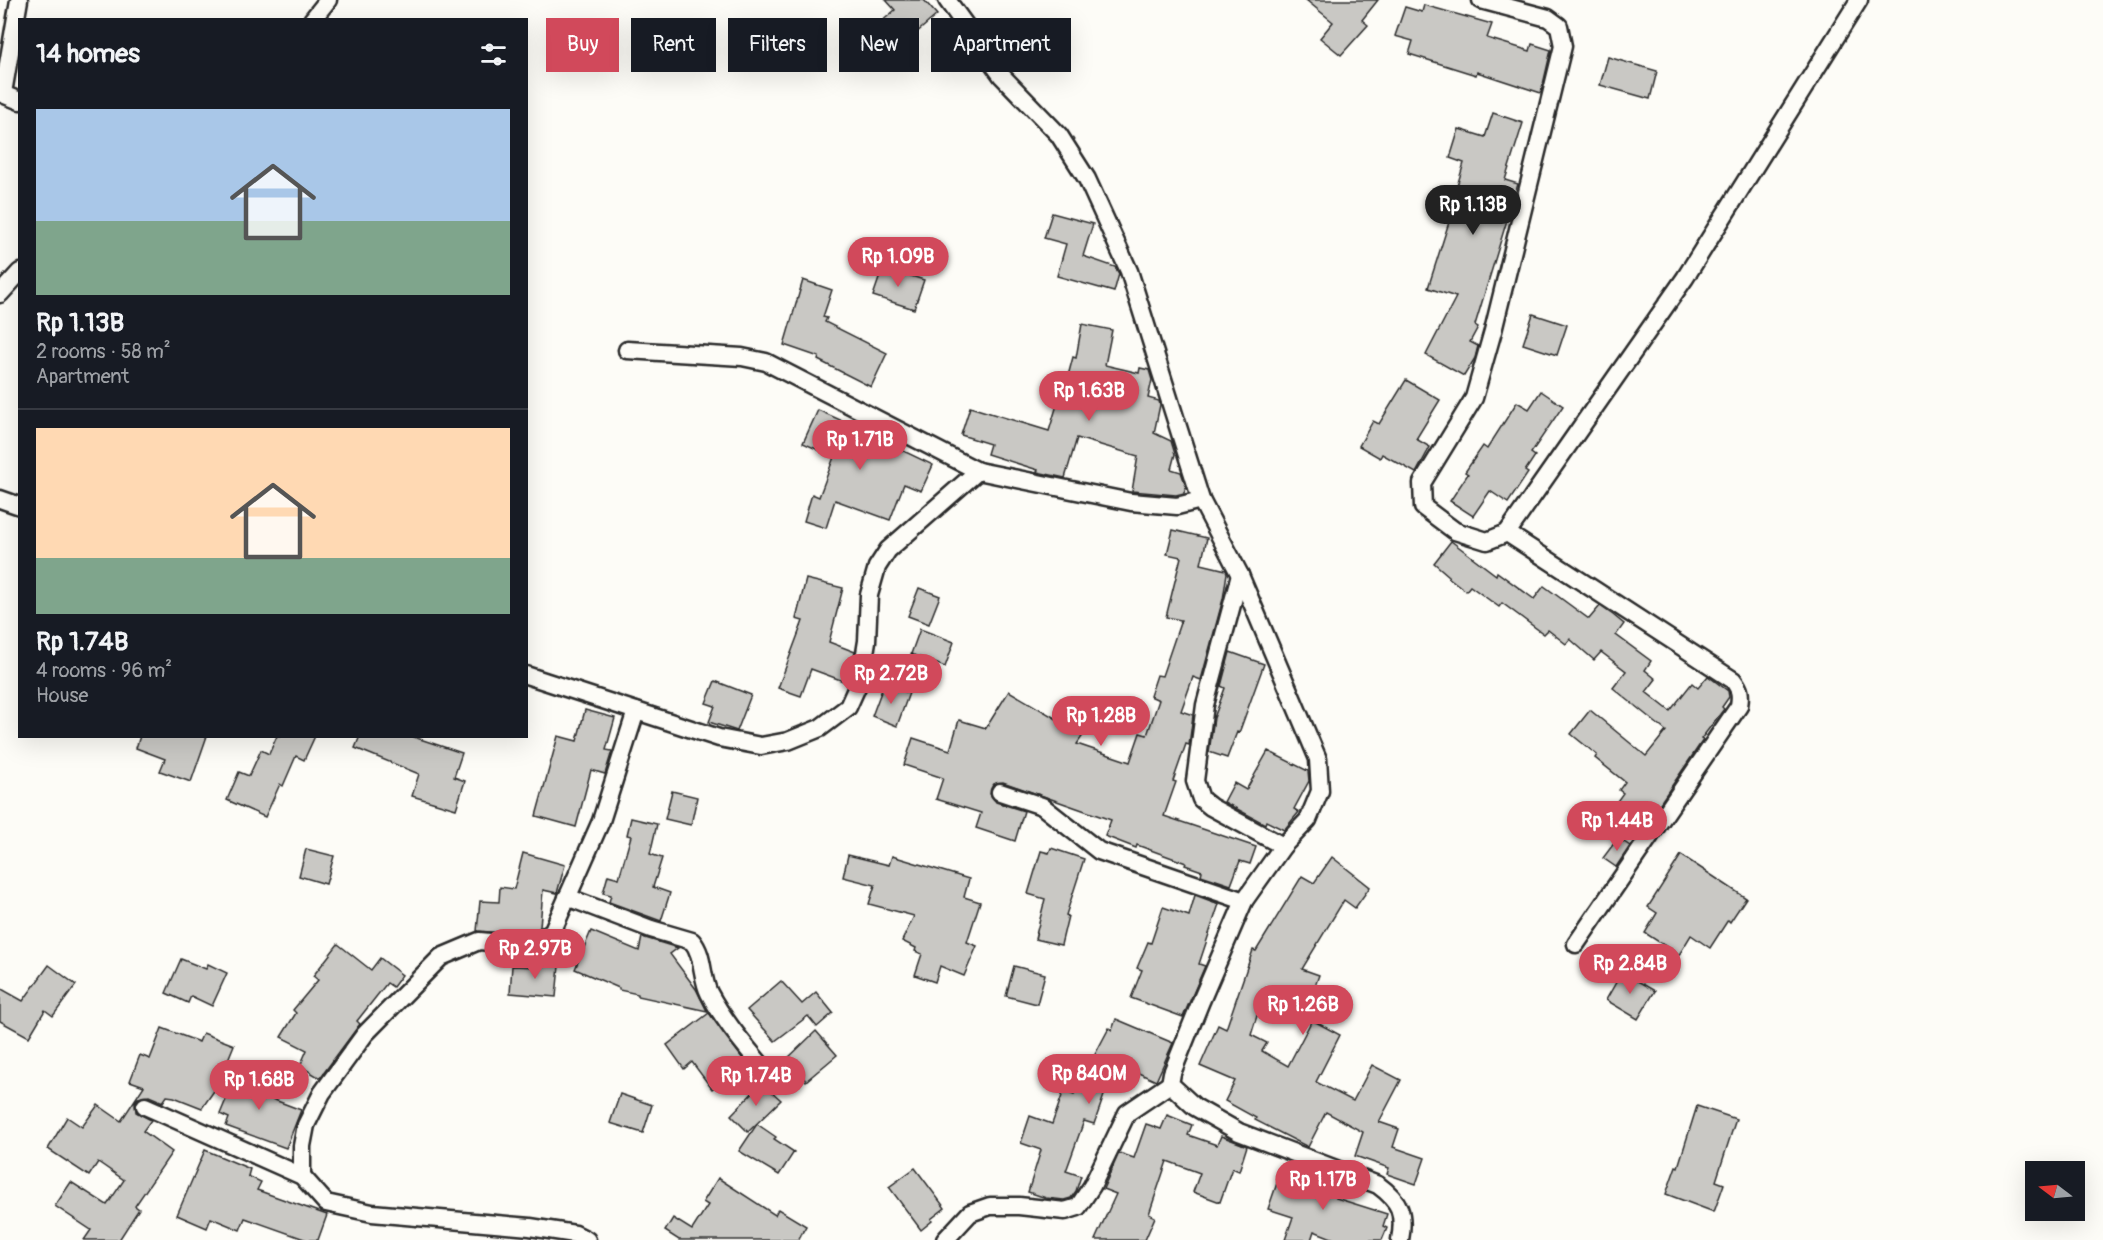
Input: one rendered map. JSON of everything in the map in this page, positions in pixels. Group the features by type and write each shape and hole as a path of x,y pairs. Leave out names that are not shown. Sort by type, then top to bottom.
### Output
{"street":[{"path":"18,100 2,93 19,0"},
{"path":"314,18 328,0"},
{"path":"945,1240 970,1213 990,1206 1019,1206 1065,1211 1078,1207 1092,1186 1127,1113 1170,1084 1201,1001 1244,901 1283,846 1308,820 1320,791 1318,759 1240,575 1201,500 1129,271 1087,179 1059,135 1002,75 947,0"},
{"path":"1480,0 1548,18 1559,26 1563,46 1496,319 1474,398 1422,483 1423,507 1455,531 1488,541 1507,533 1685,278 1859,0"},
{"path":"0,294 18,274"},
{"path":"627,350 742,357 766,362 978,471 1131,502 1177,506 1201,500"},
{"path":"528,676 719,738 761,747 788,741 820,728 848,707 861,678 867,641 869,595 877,567 888,550 978,471"},
{"path":"0,499 18,505"},
{"path":"1507,533 1732,680 1739,688 1741,695 1739,706 1576,944"},
{"path":"1240,575 1205,705 1196,780 1201,799 1211,807 1283,846"},
{"path":"302,1176 302,1146 306,1125 322,1094 365,1034 441,957 479,941 534,946 553,930 601,821 636,711"},
{"path":"1000,792 1042,806 1099,851 1244,901"},
{"path":"567,897 651,929 692,941 700,958 708,992 731,1028 773,1080"},
{"path":"1170,1084 1195,1107 1239,1132 1378,1185 1392,1195 1401,1209 1400,1240"},
{"path":"145,1106 302,1176 326,1203 372,1213 528,1234 575,1234 587,1240"}],"building":[{"path":"886,0 924,0 937,15 919,31 919,18 886,18 895,10"},
{"path":"1306,0 1378,0 1362,20 1368,25 1341,55 1320,38 1333,22"},
{"path":"1424,5 1492,24 1487,38 1530,51 1532,44 1551,50 1541,93 1477,72 1476,75 1409,54 1413,41 1395,36 1405,7 1422,12"},
{"path":"1608,57 1657,71 1650,99 1600,85"},
{"path":"1493,113 1523,123 1505,180 1518,184 1475,325 1478,327 1470,342 1478,346 1475,358 1464,376 1426,355 1456,297 1428,288 1457,197 1454,196 1464,163 1450,158 1459,129 1485,137"},
{"path":"1052,213 1093,224 1083,256 1115,267 1119,274 1114,292 1057,276 1066,244 1044,238"},
{"path":"883,267 924,280 914,309 873,296"},
{"path":"803,280 832,290 823,317 827,318 825,322 887,353 871,387 818,360 819,357 784,345"},
{"path":"1533,314 1567,325 1557,355 1523,344"},
{"path":"1082,324 1112,330 1105,365 1139,373 1140,368 1149,370 1152,380 1148,398 1159,401 1160,405 1154,433 1171,441 1175,454 1171,469 1181,472 1186,486 1184,493 1176,495 1132,491 1138,456 1077,438 1065,478 1037,472 1038,470 987,454 990,444 961,435 970,407 1049,431 1057,405 1060,406 1073,357 1076,358"},
{"path":"1406,380 1440,400 1416,439 1430,447 1416,473 1382,454 1380,458 1359,446 1373,421 1379,424"},
{"path":"1541,391 1563,406 1531,453 1535,456 1525,471 1528,473 1508,503 1490,491 1473,516 1450,501 1468,474 1465,472 1483,446 1487,449 1517,402 1529,409"},
{"path":"818,410 847,423 845,427 933,465 921,491 904,484 890,520 835,500 826,528 804,521 812,494 819,497 834,457 803,443"},
{"path":"1173,530 1207,538 1201,564 1226,570 1227,573 1223,599 1201,680 1193,677 1181,711 1193,715 1189,745 1186,744 1164,816 1256,847 1250,864 1240,861 1231,885 1201,875 1202,871 1185,865 1186,863 1105,836 1111,820 1003,782 994,784 990,794 996,802 1024,811 1015,841 976,828 981,813 936,799 943,778 904,765 913,738 950,750 959,720 986,728 1009,691 1060,721 1063,716 1086,731 1077,744 1130,762 1140,733 1147,735 1159,700 1150,696 1157,675 1162,676 1181,620 1166,617 1181,557 1167,554"},
{"path":"1451,541 1496,575 1497,572 1534,599 1544,586 1589,619 1600,606 1613,615 1624,624 1616,635 1651,661 1645,670 1656,679 1646,692 1670,711 1692,683 1698,688 1708,676 1728,691 1729,697 1722,707 1724,709 1701,739 1703,740 1652,815 1643,808 1622,837 1602,822 1623,793 1619,790 1625,782 1595,758 1597,755 1571,734 1590,710 1646,756 1666,731 1613,688 1626,671 1601,652 1594,660 1570,639 1566,644 1548,630 1544,634 1502,603 1499,607 1470,586 1466,591 1448,577 1434,563"},
{"path":"806,579 843,588 829,642 855,652 846,682 811,669 801,696 778,688 803,621 796,619"},
{"path":"919,588 940,596 929,624 908,616"},
{"path":"920,629 954,642 945,667 911,654"},
{"path":"1230,652 1264,664 1239,733 1237,732 1227,758 1209,752 1214,718 1225,688 1221,686"},
{"path":"715,681 751,695 737,731 709,722 715,706 706,703"},
{"path":"884,684 909,693 897,726 872,716"},
{"path":"585,710 615,718 606,750 612,751 605,774 591,770 576,827 536,816 558,736 577,741"},
{"path":"139,738 206,738 191,782 160,771 165,759 136,748"},
{"path":"276,738 314,738 304,760 296,756 283,786 280,784 265,817 227,800 239,772 249,776 261,750 269,754"},
{"path":"359,738 417,738 462,753 454,777 465,781 456,809 412,796 419,774 355,748"},
{"path":"1268,751 1308,771 1309,781 1294,809 1299,812 1284,830 1266,821 1265,824 1224,802 1234,783 1246,790"},
{"path":"672,791 697,797 691,825 665,819"},
{"path":"631,818 657,824 650,854 662,858 653,887 670,893 661,921 609,902 611,895 603,893 608,875 619,878 631,836 627,835"},
{"path":"1618,838 1630,846 1616,867 1603,858"},
{"path":"1051,848 1084,859 1066,915 1068,916 1061,945 1035,939 1045,899 1028,894 1041,851 1049,853"},
{"path":"306,849 334,856 326,884 299,876"},
{"path":"523,853 565,865 557,893 543,890 540,927 531,935 477,931 480,901 499,902 500,887 514,889"},
{"path":"848,855 889,865 892,856 969,879 964,897 980,902 967,942 977,946 964,976 940,966 935,982 915,975 922,954 902,941 914,916 869,904 875,885 843,877"},
{"path":"1681,855 1746,898 1710,948 1691,935 1679,955 1645,933 1657,913 1648,907"},
{"path":"1332,857 1370,887 1355,908 1344,900 1302,969 1319,975 1309,1003 1266,987 1251,1035 1267,1043 1262,1051 1288,1066 1312,1020 1340,1035 1316,1082 1353,1101 1372,1065 1401,1080 1379,1122 1399,1129 1393,1147 1425,1158 1416,1184 1387,1174 1389,1168 1355,1156 1363,1132 1326,1112 1308,1147 1255,1120 1256,1118 1225,1101 1235,1081 1200,1066 1218,1025 1226,1029 1253,950 1256,951 1302,876 1314,883"},
{"path":"1195,895 1219,904 1199,964 1205,966 1183,1017 1131,998 1142,970 1137,968 1148,942 1151,943 1163,907 1189,916"},
{"path":"591,931 639,951 642,937 678,948 670,954 696,989 707,1011 619,990 619,988 575,969"},
{"path":"338,944 371,970 380,958 402,975 393,987 387,983 357,1021 360,1024 320,1078 300,1066 307,1050 281,1037 296,1013 293,1010 318,980 313,976"},
{"path":"181,959 206,969 208,964 227,973 212,1006 191,996 188,1003 166,993"},
{"path":"537,964 559,966 556,997 510,993 512,966 537,967"},
{"path":"49,965 76,985 53,1016 45,1010 29,1037 0,1021 0,988 23,1001"},
{"path":"1014,966 1045,974 1037,1004 1006,996"},
{"path":"1622,972 1655,991 1638,1019 1606,1000"},
{"path":"781,981 802,1004 816,992 833,1013 817,1027 808,1016 775,1041 747,1010"},
{"path":"709,1013 746,1063 712,1089 692,1062 684,1069 667,1045"},
{"path":"1116,1019 1173,1043 1156,1081 1123,1066 1112,1086 1108,1084 1094,1124 1084,1121 1066,1171 1081,1176 1071,1198 1064,1200 1046,1198 1028,1192 1041,1150 1021,1143 1030,1116 1052,1124 1064,1090 1074,1094 1109,1028 1112,1030"},
{"path":"162,1028 199,1042 203,1033 234,1045 225,1067 230,1068 202,1108 174,1097 167,1096 163,1102 149,1096 138,1098 135,1102 136,1112 151,1120 143,1131 172,1152 135,1206 139,1209 119,1240 84,1240 91,1230 55,1206 71,1182 107,1205 124,1180 98,1162 89,1176 48,1149 67,1117 82,1127 98,1105 121,1121 144,1086 130,1081 140,1055 150,1059"},
{"path":"816,1031 837,1055 806,1081 787,1059"},
{"path":"238,1071 277,1084 272,1099 301,1110 286,1148 226,1126 229,1118 220,1114"},
{"path":"762,1083 781,1100 748,1132 731,1115"},
{"path":"620,1094 652,1105 643,1133 610,1123"},
{"path":"1697,1106 1736,1119 1716,1181 1724,1184 1714,1212 1666,1194 1676,1166 1678,1167"},
{"path":"1167,1115 1192,1125 1188,1135 1217,1145 1221,1136 1247,1146 1239,1171 1232,1168 1220,1202 1193,1192 1200,1173 1167,1161 1149,1214 1155,1217 1145,1240 1095,1240 1116,1194 1103,1189 1119,1153 1134,1158 1146,1124 1161,1129"},
{"path":"757,1124 794,1152 779,1175 739,1151"},
{"path":"205,1150 250,1169 248,1176 261,1182 257,1190 327,1215 318,1240 307,1240 245,1218 240,1230 211,1218 207,1228 177,1215"},
{"path":"1283,1166 1340,1188 1336,1198 1387,1214 1383,1226 1387,1228 1382,1240 1337,1240 1314,1231 1311,1240 1285,1240 1293,1217 1268,1209"},
{"path":"915,1168 945,1208 921,1230 889,1187"},
{"path":"718,1178 775,1215 778,1209 806,1226 798,1240 679,1240 665,1231 673,1218 692,1230 708,1205 703,1202"}]}
